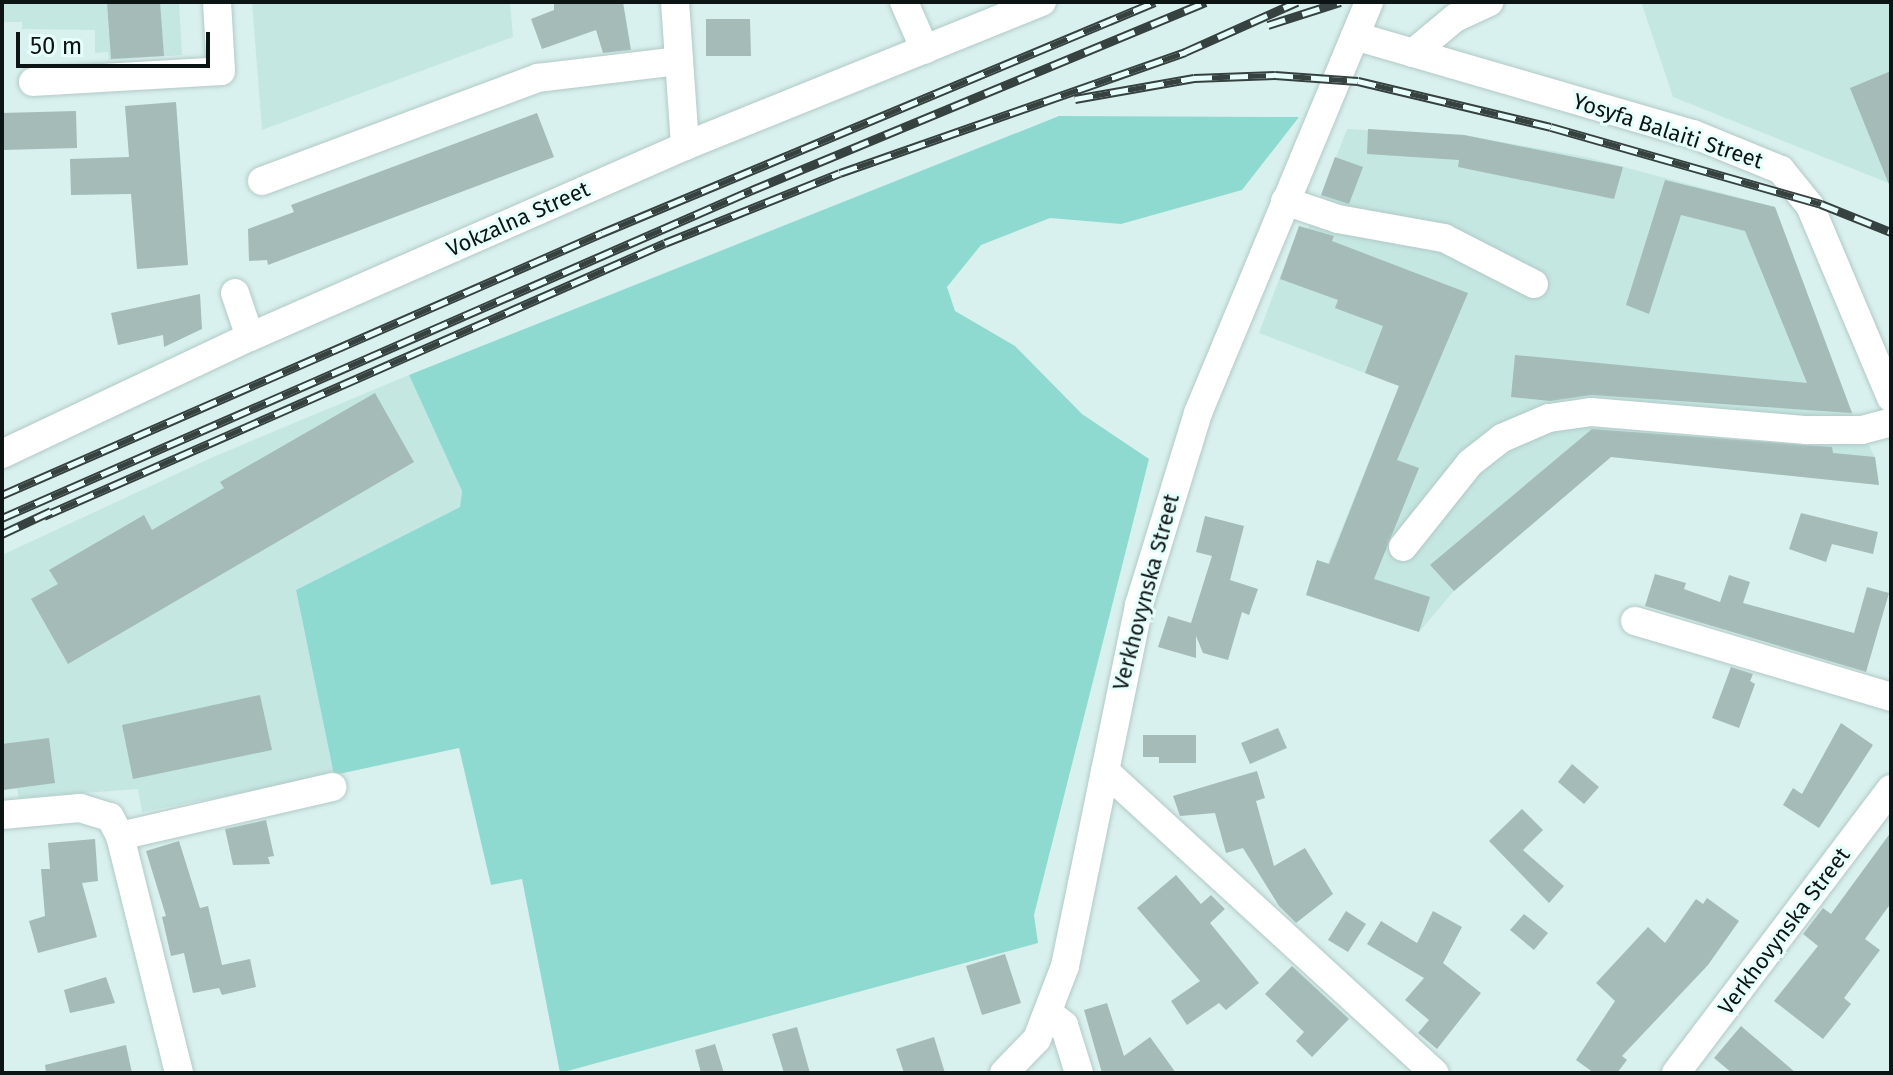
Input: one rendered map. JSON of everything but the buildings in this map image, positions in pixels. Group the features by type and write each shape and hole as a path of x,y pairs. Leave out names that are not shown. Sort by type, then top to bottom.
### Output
{"street":[{"path":"33,82 221,71 217,2"},
{"path":"675,2 685,146"},
{"path":"904,2 925,50"},
{"name":"Vokzalna Street","path":"2,454 250,337 685,146 1042,2"},
{"name":"Verkhovynska Street","path":"1004,1073 1037,1039 1050,1014 1077,921 1139,605 1198,413 1369,2"},
{"path":"1413,53 1455,18 1490,2"},
{"name":"Yosyfa Balaiti Street","path":"1355,36 1693,134 1781,170 1810,206 1880,343 1891,398"},
{"path":"262,181 538,78 678,61"},
{"path":"1285,201 1338,219 1444,238 1534,284"},
{"path":"235,293 250,337"},
{"path":"1403,547 1470,463 1502,438 1549,418 1591,412 1807,430 1862,430 1891,422"},
{"path":"1635,621 1891,697"},
{"path":"1105,771 1435,1073"},
{"path":"120,836 332,787"},
{"name":"Verkhovynska Street","path":"1676,1073 1891,789"},
{"path":"2,815 97,810 110,817 120,836 179,1073"},
{"path":"1050,1014 1064,1025 1079,1073"}],"shaded area":[{"path":"2,2 179,2 182,55 109,60 108,52 95,53 95,30 22,29 22,22 2,22"},
{"path":"252,2 510,2 513,37 262,130"},
{"path":"1641,2 1891,2 1891,184 1673,97"},
{"path":"1347,129 1464,135 1586,157 1775,207 1853,415 1875,457 1879,485 1611,457 1454,591 1419,632 1306,595 1317,560 1328,563 1399,386 1259,333 1299,226 1308,229"},
{"path":"409,375 462,491 460,507 296,590 334,775 142,812 138,789 19,798 17,789 2,790 2,555 213,457"}],"green space":[{"path":"1059,116 1299,117 1242,190 1121,224 1050,218 981,245 947,287 955,311 1015,346 1082,414 1149,459 1034,915 1038,943 560,1073 522,879 491,885 459,748 334,775 296,590 460,507 462,491 409,375"}],"railway":[{"path":"2,495 602,233 1155,2"},
{"path":"2,518 752,190 1206,2"},
{"path":"44,516 665,243 840,173 1185,52 1297,2"},
{"path":"1268,25 1340,2"},
{"path":"1075,99 1194,78 1275,75 1358,81 1551,127 1821,204 1891,232"},
{"path":"2,534 51,511"}]}
